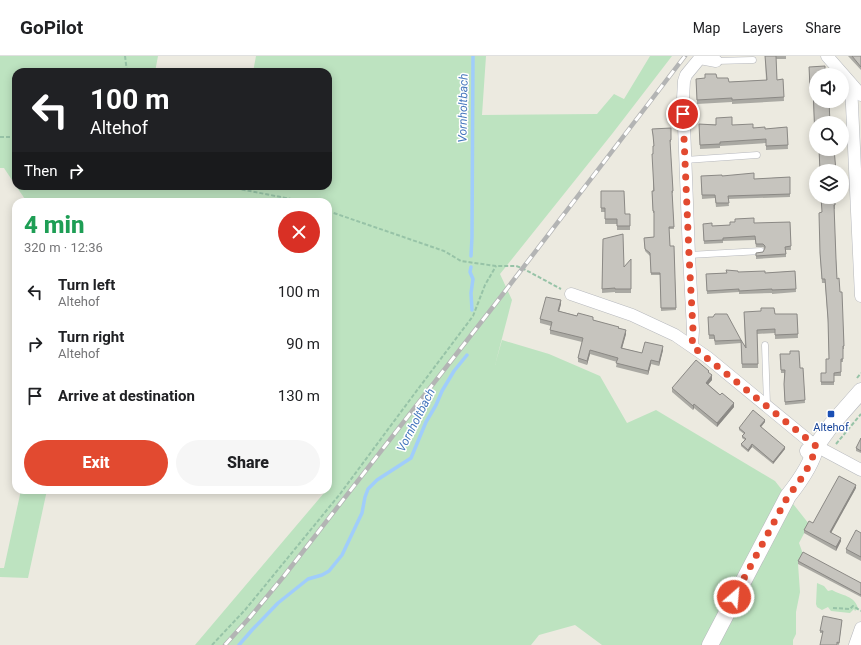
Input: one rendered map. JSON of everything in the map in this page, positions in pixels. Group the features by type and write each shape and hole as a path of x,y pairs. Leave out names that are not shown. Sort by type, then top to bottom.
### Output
{"street":[{"path":"827,56 861,95"},
{"path":"692,346 693,330 683,99 684,81 686,75 701,57 716,61"},
{"path":"851,84 861,296"},
{"path":"571,294 632,315 675,335 692,346 804,436 823,449 861,470"},
{"path":"823,449 832,424 861,391"},
{"path":"710,645 788,496 794,472 810,449 823,449"},
{"path":"855,645 861,628"}],"lane":[{"path":"716,61 753,60"},
{"path":"685,160 757,156"},
{"path":"689,255 761,251"},
{"path":"765,345 767,406"}],"path":[{"path":"125,56 126,68"},
{"path":"0,137 12,136"},
{"path":"245,190 286,198"},
{"path":"332,212 444,251 461,261 496,266 516,266 571,294"},
{"path":"212,645 245,610 340,494 408,404 472,316 485,285 496,266"},
{"path":"823,449 861,414"},
{"path":"833,608 850,609 853,606 861,611"}],"green space":[{"path":"0,56 158,56 156,68 12,68 12,180 4,168 0,168"},
{"path":"256,56 486,56 482,115 597,114 614,94 624,99 650,56 672,56 612,134 500,274 512,300 495,365 502,340 549,354 600,376 627,423 656,410 775,481 809,524 799,543 803,554 798,564 800,592 796,612 796,634 793,640 793,645 602,645 575,625 539,635 531,645 195,645 323,494 332,494 332,198 24,198 19,190 332,190 332,68 254,68"},
{"path":"20,494 46,494 28,578 0,577 0,568 4,568"},
{"path":"817,583 824,586 828,591 832,590 851,598 858,608 855,611 854,609 850,613 831,611 828,607 822,610 817,607"}],"building":[{"path":"765,56 776,56 777,80 783,79 784,97 732,100 732,98 697,100 696,79 705,78 705,74 716,74 717,78 728,78 729,82 767,80"},
{"path":"852,56 861,56 861,67"},
{"path":"825,66 825,68 809,68"},
{"path":"814,108 829,108 830,116 814,116"},
{"path":"732,117 732,125 753,124 753,128 765,127 765,129 787,127 788,145 766,146 766,139 700,145 699,124 716,125 716,118"},
{"path":"671,128 670,140 674,227 669,227 670,246 674,246 676,308 661,308 660,273 651,273 650,253 645,249 644,238 654,237 652,154 654,146 652,129"},
{"path":"819,156 835,156 835,164 820,164"},
{"path":"754,173 754,179 790,177 790,194 728,196 729,203 716,203 715,195 702,195 701,176"},
{"path":"601,191 624,191 625,214 630,214 630,226 617,226 617,219 605,219 605,208 601,208"},
{"path":"821,204 835,204 837,279 839,278 840,292 842,292 844,346 843,359 841,359 841,372 834,373 834,382 821,382 821,373 826,373 826,359 829,359 825,279 822,279 820,253 819,213 822,212"},
{"path":"754,218 754,223 790,222 791,246 785,247 786,254 756,256 756,253 763,252 765,246 763,244 756,244 755,236 704,241 703,224 712,223 712,226 730,225 730,222 735,222 735,219"},
{"path":"623,234 624,267 631,259 631,289 602,289 603,239"},
{"path":"726,270 738,272 765,271 765,273 795,271 796,289 739,291 739,289 707,291 706,274 727,273"},
{"path":"546,297 561,300 558,311 577,316 578,313 593,317 593,320 626,330 621,348 642,353 645,342 663,346 659,362 651,360 648,371 616,363 618,358 590,350 587,361 578,358 583,338 550,330 552,322 540,319"},
{"path":"761,308 774,308 775,314 797,314 798,334 775,335 775,329 757,330 758,364 742,364 741,340 746,348 744,312 761,311"},
{"path":"715,314 727,314 741,340 715,341 714,335 709,335 708,317 713,317"},
{"path":"790,351 799,351 800,368 803,368 805,400 785,402 785,370 781,370 780,354 790,354"},
{"path":"696,360 712,375 706,383 720,395 722,393 734,403 717,423 694,404 693,406 672,388"},
{"path":"753,410 765,420 760,426 785,447 773,462 752,444 748,450 741,444 746,439 742,436 745,433 739,428"},
{"path":"861,438 861,451 856,448"},
{"path":"839,476 856,485 830,532 841,538 836,547 804,530 809,521 813,523"},
{"path":"856,530 861,533 861,557 846,549"},
{"path":"803,552 861,583 861,595 798,561"},
{"path":"823,616 842,620 839,643 837,642 837,645 820,645 823,631 820,631"}],"waterway":[{"name":"Vornholtbach","path":"471,256 473,56"},
{"name":"Vornholtbach","path":"471,267 470,272 473,279 471,293 472,310"},
{"name":"Vornholtbach","path":"239,645 278,603 308,579 322,575 329,571 342,555 362,513 368,489 377,480 411,458 426,422 442,391 454,371 467,355"}],"railway":[{"path":"225,645 284,576 685,56"}],"place":[{"name":"Altehof","path":"831,414"}],"route":[{"path":"683,114 693,330 692,346 816,446 813,458 795,488 788,496 734,597"}]}
